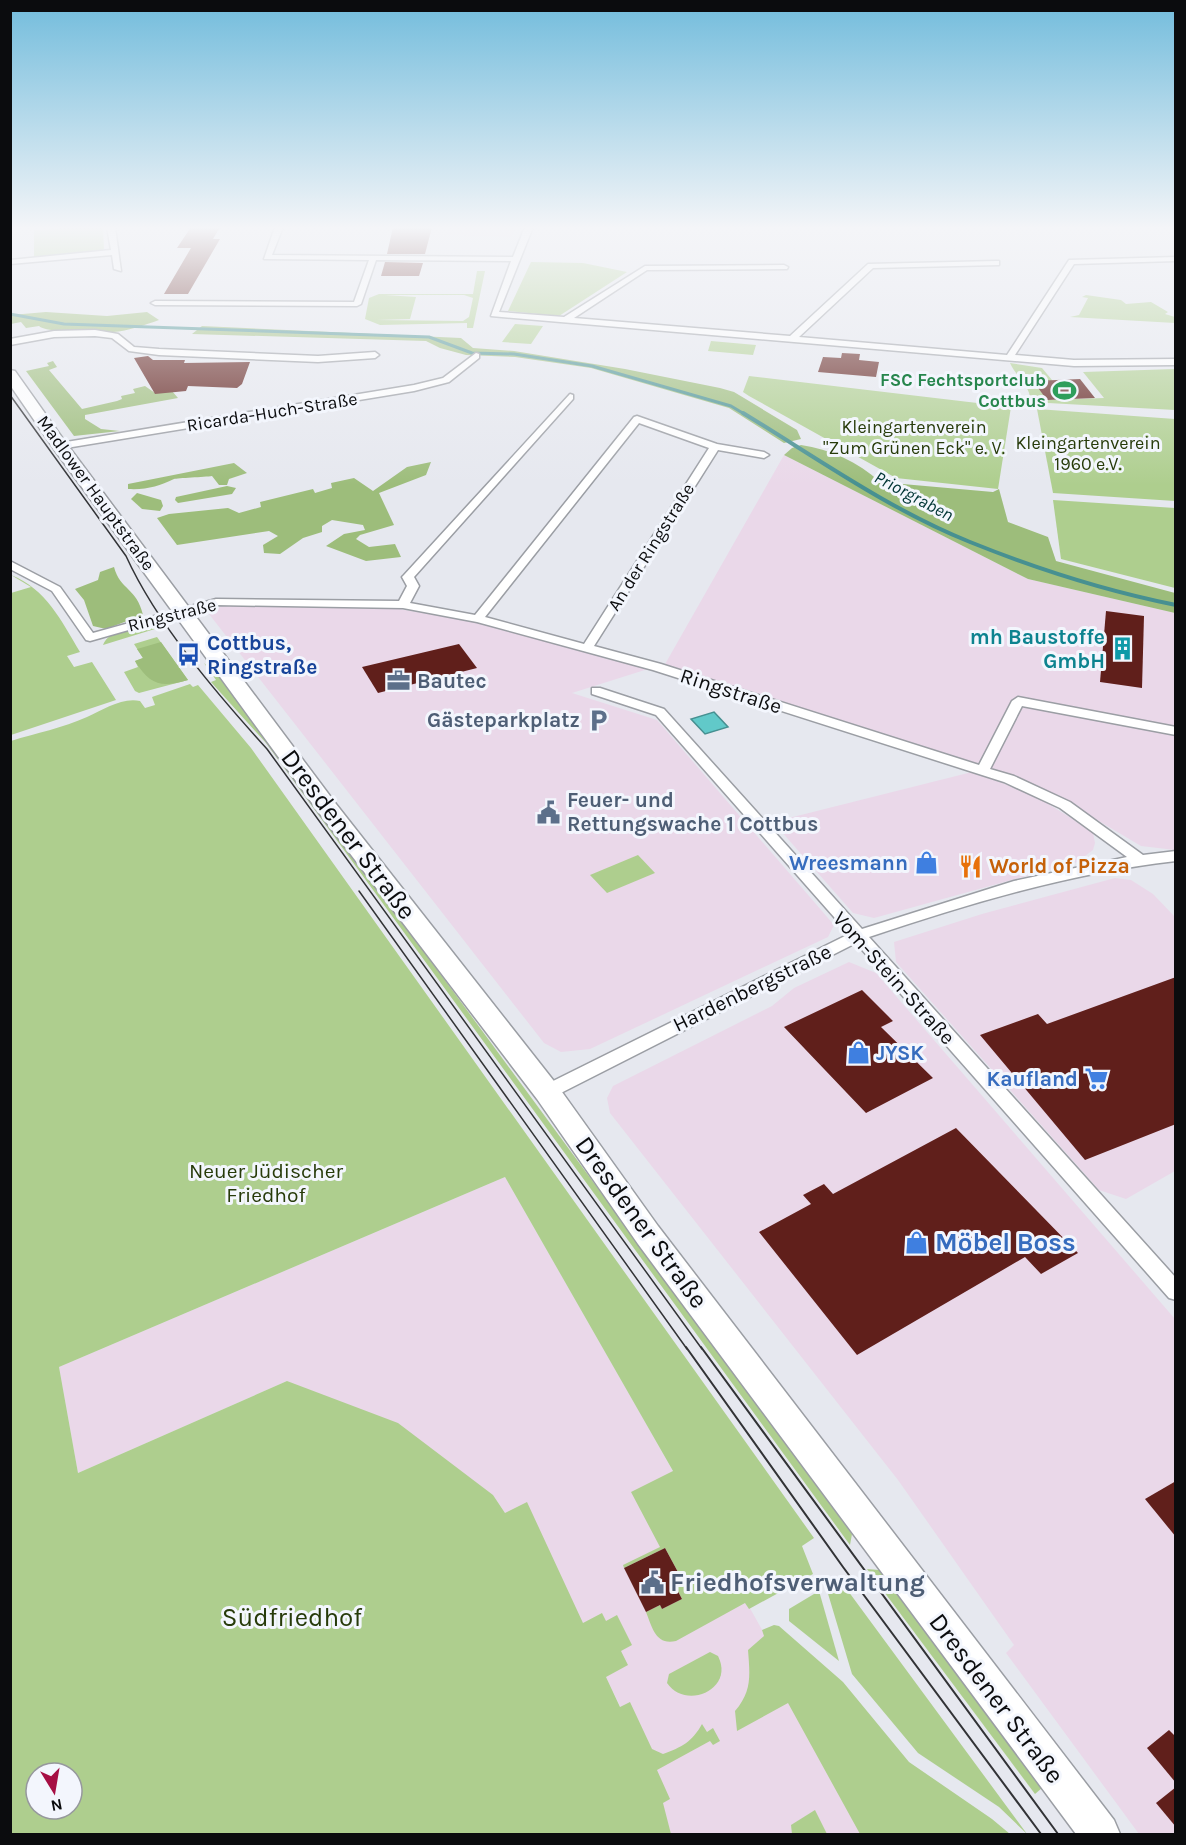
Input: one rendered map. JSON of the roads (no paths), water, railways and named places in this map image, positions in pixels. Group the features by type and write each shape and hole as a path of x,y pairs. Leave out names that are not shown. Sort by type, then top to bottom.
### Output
{"main road":[{"name":"Madlower Hauptstraße","path":"10,374 60,446 183,610"},
{"name":"Dresdener Straße","path":"183,610 365,857 547,1092 648,1235 1100,1834"}],"street":[{"path":"494,313 1100,364 1176,362"},
{"path":"566,320 576,313"},
{"path":"793,338 820,313"},
{"path":"1010,357 1039,313"},
{"path":"10,342 54,334 95,333 115,336 132,349 159,352 318,359 375,355"},
{"name":"Ricarda-Huch-Straße","path":"60,446 414,388 446,380 476,356"},
{"path":"403,605 412,586 408,577 570,397"},
{"path":"478,619 637,419 715,447 764,455"},
{"name":"An der Ringstraße","path":"587,648 715,447"},
{"name":"Ringstraße","path":"10,564 46,581 56,589 90,637 216,602 403,605 478,619 587,648 1009,779 1065,805 1102,830 1117,845 1120,854 1134,861"},
{"name":"Vom-Stein-Straße","path":"596,691 660,712 1176,1292"},
{"path":"983,770 1018,701 1176,730"},
{"name":"Hardenbergstraße","path":"547,1092 857,936 897,922 1086,868 1176,856"}],"water":[{"path":"714,712 728,727 705,734 691,719"}],"waterway":[{"name":"Priorgraben","path":"10,314 64,324 429,337 472,353 514,354 592,366 731,406 746,415"},
{"name":"Priorgraben","path":"743,413 854,482 940,529 1046,570 1098,586 1176,605"}],"tram line":[{"path":"10,395 126,556 154,607 189,657 267,749 702,1349"},
{"path":"359,891 687,1349"},
{"path":"686,1347 843,1567 1041,1834"},
{"path":"701,1347 1058,1834"}],"place":[{"name":"FSC Fechtsportclub Cottbus","path":"1064,390"},
{"name":"mh Baustoffe GmbH","path":"1123,649"},
{"name":"Cottbus, Ringstraße","path":"189,655"},
{"name":"Bautec","path":"399,681"},
{"name":"Gästeparkplatz","path":"598,720"},
{"name":"Feuer- und Rettungswache 1 Cottbus","path":"549,812"},
{"name":"Wreesmann","path":"926,863"},
{"name":"World of Pizza","path":"971,866"},
{"name":"JYSK","path":"858,1053"},
{"name":"Kaufland","path":"1096,1079"},
{"name":"Möbel Boss","path":"917,1242"},
{"name":"Friedhofsverwaltung","path":"652,1582"}],"park label":[{"name":"Kleingartenverein \"Zum Grünen Eck\" e. V.","path":"914,437"},
{"name":"Kleingartenverein 1960 e.V.","path":"1088,453"},
{"name":"Neuer Jüdischer Friedhof","path":"266,1183"},
{"name":"Südfriedhof","path":"292,1617"}]}
